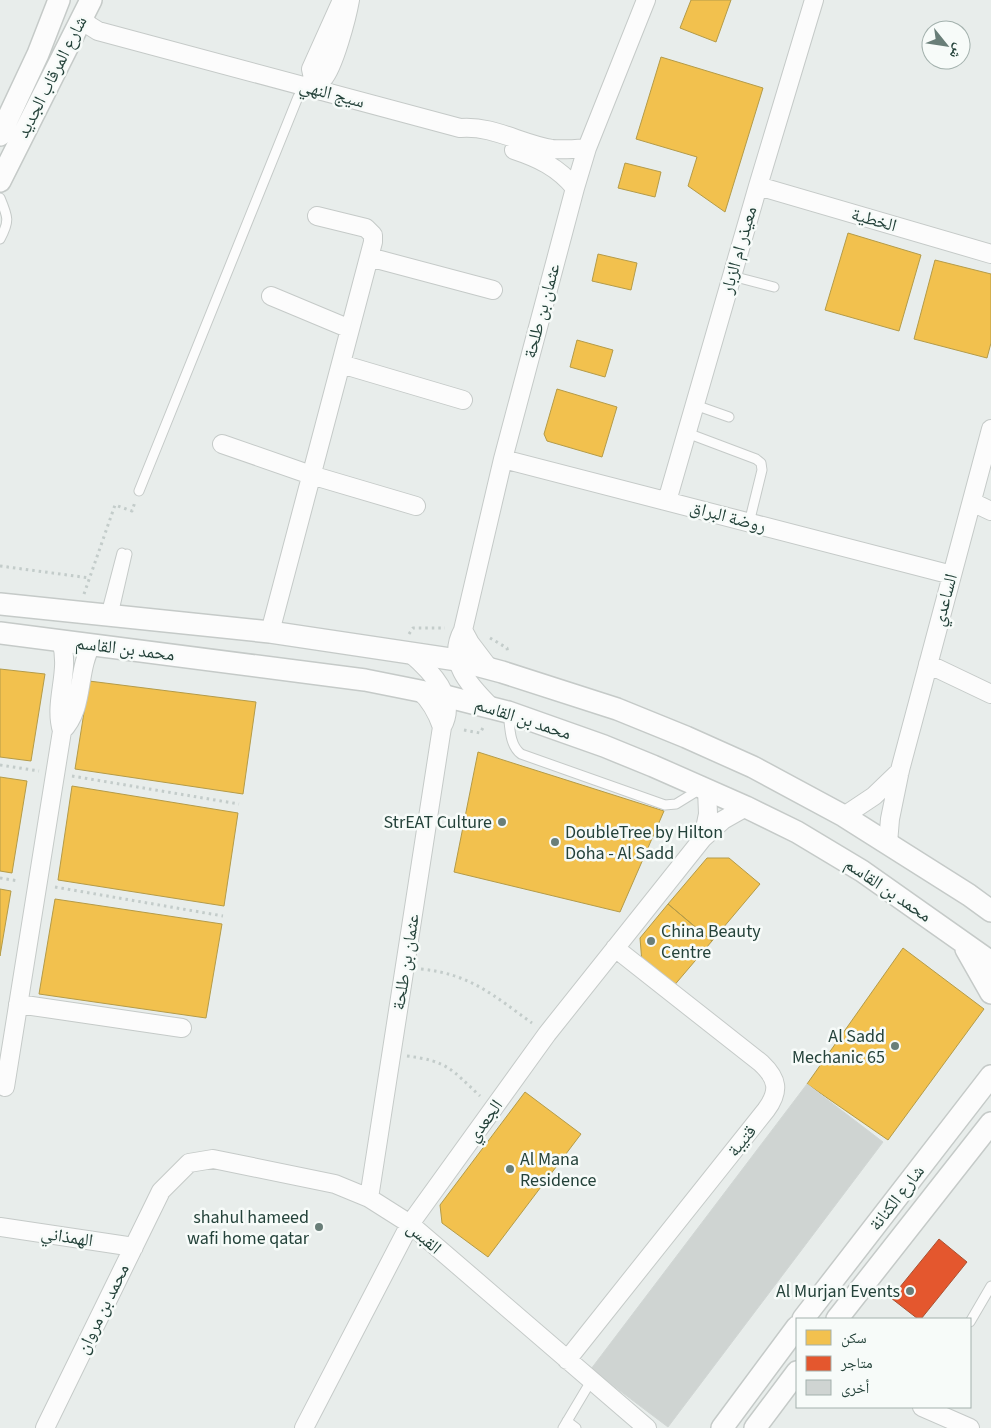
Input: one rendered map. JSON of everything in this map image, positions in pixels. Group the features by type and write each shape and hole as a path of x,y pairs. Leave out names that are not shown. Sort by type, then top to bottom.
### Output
{"street":[{"name":"شارع المرقاب الجديد","path":"0,135 38,54 59,0"},
{"path":"314,87 311,69 342,0"},
{"path":"314,87 327,74 342,33 350,0"},
{"name":"عثمان بن طلحة","path":"457,660 457,644 463,630 503,459 575,188 587,148 646,0"},
{"name":"معيذر ام الزبار","path":"667,501 814,0"},
{"name":"شارع المرقاب الجديد","path":"0,180 85,6"},
{"name":"سيج النهي","path":"85,6 98,31 314,87 460,128 484,129 563,150 587,148"},
{"path":"460,128 473,137 536,157 567,178 575,188"},
{"name":"الخطية","path":"758,186 991,254"},
{"path":"270,632 373,242 373,235 366,228 317,216"},
{"path":"369,257 493,290"},
{"path":"271,296 350,329"},
{"path":"341,364 463,400"},
{"name":"الساعدي","path":"888,843 890,819 900,770 991,429"},
{"path":"222,444 311,475 416,506"},
{"name":"روضة البراق","path":"503,459 952,575"},
{"path":"972,502 991,511"},
{"name":"محمد بن القاسم","path":"0,604 270,632 457,660 489,668 617,709 753,767 844,816 991,911"},
{"path":"463,630 470,643 489,668"},
{"name":"محمد بن القاسم","path":"0,633 365,680 419,690 499,709 604,746 705,788 797,832 862,871 991,962"},
{"path":"5,1087 62,731 59,711 66,662 61,641"},
{"path":"62,731 68,725 76,709 84,659 92,644"},
{"path":"410,653 430,673 445,696"},
{"path":"457,660 476,692 499,709"},
{"path":"928,664 991,694"},
{"path":"419,690 429,700 437,713 442,727"},
{"name":"عثمان بن طلحة","path":"369,1198 442,727 448,712 445,696"},
{"path":"844,816 874,796 900,770"},
{"name":"الجعدي","path":"703,838 708,814 705,788"},
{"name":"الجعدي","path":"304,1428 410,1224 547,1034 614,948 703,838 723,820 746,807"},
{"path":"960,940 991,994"},
{"name":"قتيبة","path":"567,1360 766,1110 774,1099 776,1085 771,1072 761,1063 614,948"},
{"path":"18,1004 182,1028"},
{"name":"شارع الكنانة","path":"804,1318 991,1076"},
{"name":"شارع الكنانة","path":"838,1318 991,1123"},
{"name":"القبس","path":"162,1191 189,1163 213,1159 335,1184 369,1198 410,1224 648,1428"},
{"name":"محمد بن مروان","path":"45,1428 162,1191"},
{"name":"الهمذاني","path":"0,1227 134,1247"},
{"path":"722,1428 796,1328"},
{"path":"755,1428 796,1373"},
{"path":"924,1408 970,1428"}],"lane":[{"path":"139,491 298,97 314,87"},
{"path":"0,198 8,219 7,227 0,240"},
{"path":"732,276 774,287"},
{"path":"695,405 729,417"},
{"path":"687,433 756,459 761,463 762,470 749,523"},
{"path":"110,614 124,554"},
{"path":"499,709 515,750 521,754 666,805 676,804 705,788"},
{"path":"971,1320 991,1286"},
{"path":"576,1428 565,1425 592,1381"}],"path":[{"path":"78,611 115,505 132,511 139,491"},
{"path":"0,566 90,578"},
{"path":"0,766 239,804"},
{"path":"0,878 224,916"},
{"path":"405,968 445,973 472,982 482,987 547,1034"},
{"path":"391,1054 429,1058 448,1066 494,1109"}],"building: سكن":[{"path":"691,0 731,0 716,42 680,28"},
{"path":"661,57 763,88 725,212 688,186 697,157 636,139"},
{"path":"625,163 661,172 655,197 618,188"},
{"path":"848,233 921,255 899,331 825,310"},
{"path":"598,254 637,263 631,290 592,281"},
{"path":"935,260 991,274 991,343 987,358 914,339"},
{"path":"577,340 613,350 605,377 570,367"},
{"path":"557,389 617,407 602,457 547,441 544,434"},
{"path":"0,669 45,674 31,761 0,757"},
{"path":"89,681 256,702 243,794 75,769"},
{"name":"DoubleTree by Hilton Doha - Al Sadd","path":"478,752 664,811 620,912 454,872"},
{"path":"0,777 27,781 12,873 0,871"},
{"path":"72,786 238,813 224,906 58,880"},
{"path":"707,858 729,858 760,884 712,941 668,904"},
{"path":"0,889 11,891 0,956"},
{"path":"55,899 222,924 206,1018 39,994"},
{"path":"668,904 712,941 672,988 642,963 640,938"},
{"name":"Al Sadd Mechanic 65","path":"903,948 984,1009 888,1140 807,1084"},
{"name":"Al Mana Residence","path":"525,1092 581,1134 488,1257 442,1223 440,1205"}],"building: متاجر":[{"path":"939,1239 967,1262 922,1318 917,1318 891,1298"}],"building: أخرى":[{"path":"807,1084 883,1142 668,1427 591,1369"}],"place":[{"name":"StrEAT Culture","path":"502,822"},
{"name":"DoubleTree by Hilton Doha - Al Sadd","path":"555,842"},
{"name":"China Beauty Centre","path":"651,941"},
{"name":"Al Sadd Mechanic 65","path":"895,1046"},
{"name":"Al Mana Residence","path":"510,1169"},
{"name":"shahul hameed wafi home qatar","path":"319,1227"},
{"name":"Al Murjan Events","path":"910,1291"}]}
